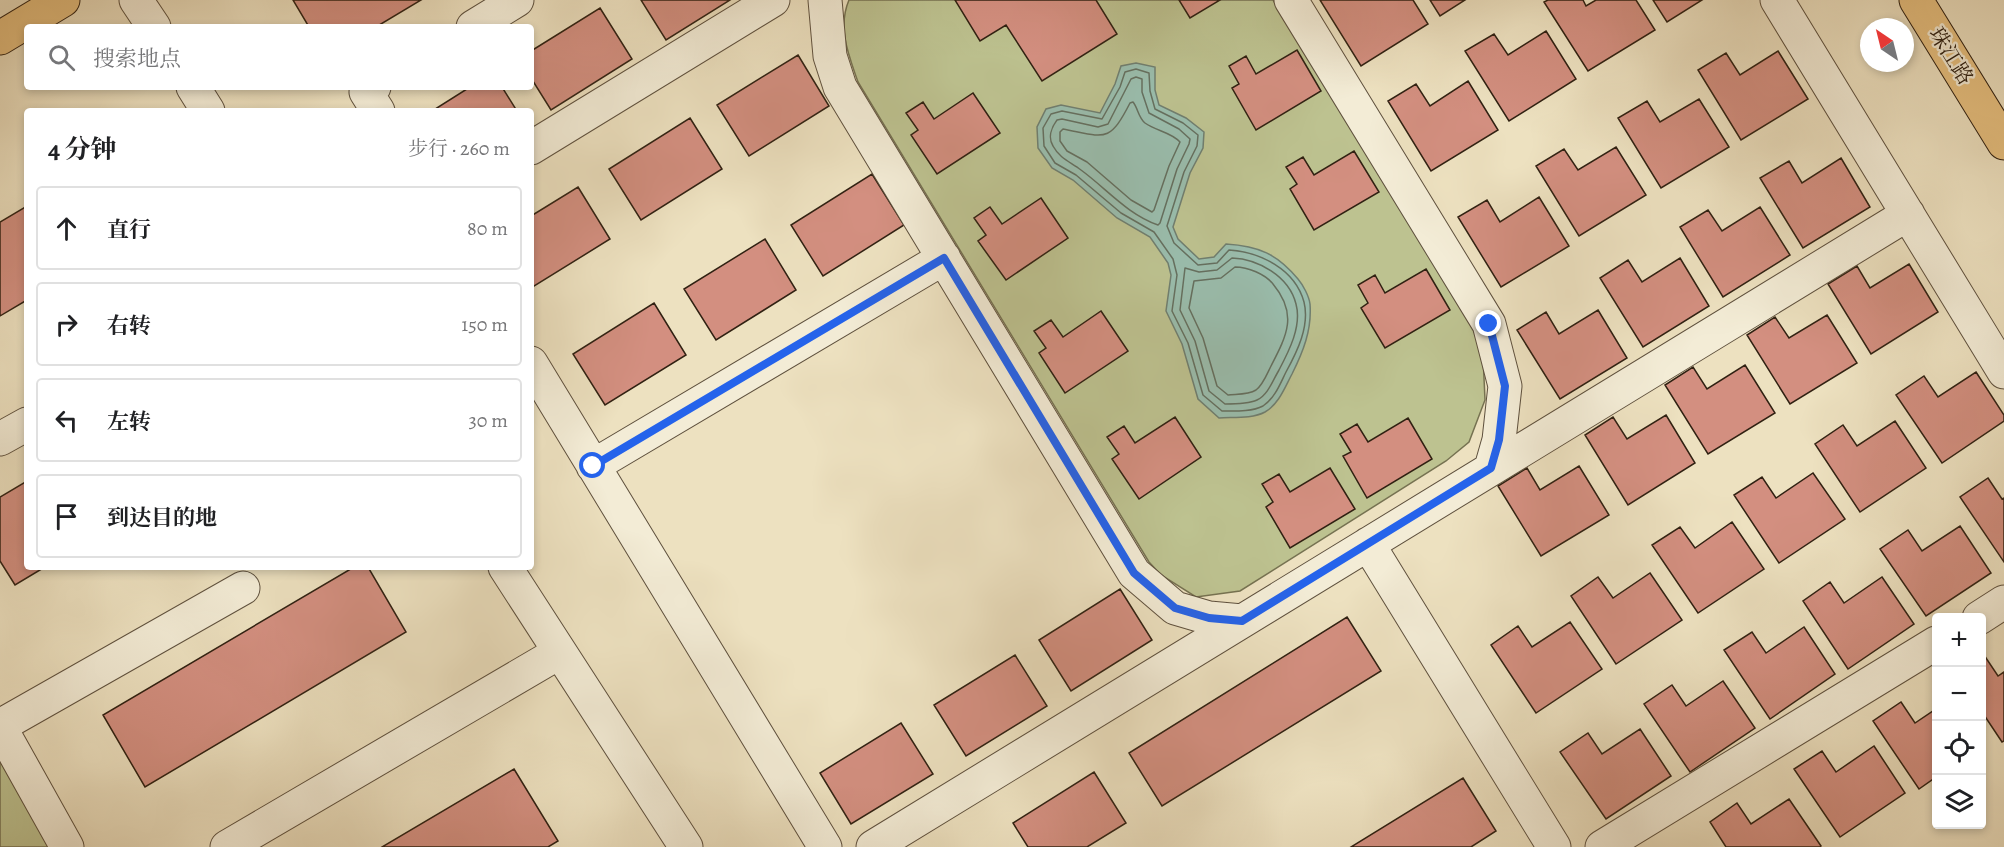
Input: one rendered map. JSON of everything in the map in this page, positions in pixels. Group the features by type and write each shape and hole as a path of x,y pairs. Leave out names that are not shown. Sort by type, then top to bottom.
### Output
{"main road":[{"path":"0,38 63,0"},
{"name":"珠江路","path":"1916,0 2004,143"}],"street":[{"path":"136,0 152,24"},
{"path":"478,24 517,0"},
{"path":"534,146 773,0"},
{"path":"825,0 830,56 840,87 1134,573 1175,608 1209,618 1242,621"},
{"path":"1291,0 1489,324 1505,386 1499,440 1491,468"},
{"path":"1778,0 2004,372"},
{"path":"195,90 206,108"},
{"path":"369,90 366,92 376,108"},
{"path":"873,847 1908,214"},
{"path":"593,466 944,258"},
{"path":"534,368 825,847"},
{"path":"0,439 24,426"},
{"path":"1368,544 1554,847"},
{"path":"507,570 686,847"},
{"path":"67,847 0,727 243,588"},
{"path":"1986,614 2004,602"},
{"path":"1602,847 1932,645"},
{"path":"227,847 560,652"}],"green space":[{"path":"849,0 1273,0 1472,325 1483,356 1485,400 1469,442 1446,461 1240,591 1196,597 1161,575 1149,562 858,82 844,31"},
{"path":"0,760 51,847 0,847"}],"water":[{"path":"1136,63 1155,67 1155,90 1159,105 1186,118 1204,132 1203,148 1190,173 1173,227 1178,239 1199,259 1214,257 1226,244 1258,249 1283,263 1302,284 1308,298 1310,323 1300,357 1278,400 1270,409 1260,414 1248,417 1219,418 1198,399 1182,344 1166,311 1171,275 1168,263 1150,237 1117,218 1073,180 1052,168 1038,148 1037,127 1046,109 1061,105 1100,113 1115,84 1121,66"}],"building":[{"path":"293,0 421,0 381,24 307,24"},
{"path":"641,0 730,0 666,40"},
{"path":"955,0 1096,0 1117,34 1042,81 1006,25 980,41"},
{"path":"1179,0 1220,0 1190,18"},
{"path":"1320,0 1413,0 1428,24 1361,66"},
{"path":"1430,0 1465,0 1440,16"},
{"path":"1583,0 1586,6 1596,0 1636,0 1655,30 1588,71 1544,2"},
{"path":"1653,0 1702,0 1667,22"},
{"path":"600,8 632,59 551,110 534,83 534,49"},
{"path":"1546,31 1576,79 1509,121 1465,51 1494,34 1508,55"},
{"path":"1297,50 1321,91 1256,130 1232,88 1239,84 1229,66 1246,56 1256,74"},
{"path":"1778,51 1808,99 1741,140 1698,70 1726,53 1740,75"},
{"path":"798,55 829,106 749,156 717,105"},
{"path":"1468,81 1498,130 1431,171 1388,101 1416,84 1430,106"},
{"path":"465,90 504,90 515,108 437,108"},
{"path":"973,93 1000,133 937,174 911,135 918,130 906,113 923,102 934,119"},
{"path":"1699,99 1729,147 1661,188 1618,118 1647,101 1660,122"},
{"path":"690,118 722,169 641,220 609,169"},
{"path":"1616,147 1646,195 1579,236 1536,166 1564,149 1578,170"},
{"path":"1354,151 1379,192 1314,230 1290,189 1297,184 1286,167 1303,157 1314,175"},
{"path":"1841,158 1870,207 1803,248 1760,178 1789,161 1802,183"},
{"path":"872,174 904,225 823,276 791,225"},
{"path":"578,187 610,239 534,286 534,214"},
{"path":"1539,197 1569,246 1501,287 1458,217 1487,200 1500,222"},
{"path":"1041,198 1068,238 1006,280 978,241 986,235 974,218 990,207 1002,224"},
{"path":"1760,207 1790,255 1723,297 1680,227 1708,210 1722,231"},
{"path":"24,208 24,302 0,316 0,222"},
{"path":"765,239 796,290 716,340 684,289"},
{"path":"1680,258 1709,306 1643,347 1600,278 1628,260 1642,282"},
{"path":"1909,264 1938,312 1871,354 1828,284 1857,266 1870,288"},
{"path":"1426,269 1450,310 1385,348 1361,308 1368,303 1358,285 1375,275 1385,293"},
{"path":"654,303 686,355 605,405 573,354"},
{"path":"1598,310 1627,358 1560,399 1517,330 1546,312 1559,334"},
{"path":"1101,311 1128,351 1065,393 1039,353 1046,348 1034,331 1051,320 1063,337"},
{"path":"1827,315 1857,363 1790,404 1747,335 1775,317 1789,338"},
{"path":"1745,365 1775,413 1708,454 1665,385 1693,367 1707,389"},
{"path":"1976,372 2004,415 2004,421 1942,463 1896,395 1924,376 1938,397"},
{"path":"1666,415 1695,463 1628,505 1585,435 1613,417 1627,439"},
{"path":"1175,417 1201,457 1139,499 1112,459 1119,454 1107,437 1124,426 1135,443"},
{"path":"1408,418 1432,459 1367,498 1343,456 1351,452 1340,434 1357,424 1368,442"},
{"path":"1895,421 1926,468 1860,512 1815,444 1843,425 1857,446"},
{"path":"1579,466 1609,515 1541,556 1498,486 1527,468 1540,490"},
{"path":"1330,468 1355,509 1290,548 1266,507 1273,502 1262,484 1279,474 1290,492"},
{"path":"1813,473 1845,519 1779,563 1734,495 1762,477 1776,498"},
{"path":"1988,478 2002,499 2004,498 2004,562 1960,497"},
{"path":"24,483 24,570 40,570 15,585 0,561 0,497"},
{"path":"1732,522 1764,569 1698,613 1652,545 1680,527 1695,548"},
{"path":"1960,526 1991,573 1926,616 1880,549 1908,530 1922,551"},
{"path":"349,570 370,570 406,632 145,787 103,715"},
{"path":"1650,573 1682,620 1616,664 1571,596 1598,577 1613,598"},
{"path":"1882,577 1914,624 1848,669 1803,601 1830,582 1844,603"},
{"path":"1120,589 1152,640 1071,691 1039,640"},
{"path":"1347,617 1381,671 1162,806 1129,753"},
{"path":"1570,622 1602,669 1536,713 1491,645 1518,626 1532,647"},
{"path":"1804,627 1835,674 1770,719 1724,650 1752,632 1766,653"},
{"path":"1015,655 1047,706 966,756 934,705"},
{"path":"1986,658 1998,676 2004,672 2004,741 2002,742 1986,718"},
{"path":"1723,681 1755,728 1690,772 1644,704 1672,685 1686,706"},
{"path":"1901,702 1915,723 1932,712 1932,780 1919,789 1873,721"},
{"path":"901,723 933,774 851,824 820,773"},
{"path":"1640,729 1671,776 1606,819 1560,752 1588,733 1602,754"},
{"path":"1874,746 1905,793 1840,837 1794,769 1822,751 1836,772"},
{"path":"514,769 558,841 548,847 382,847"},
{"path":"1094,772 1126,823 1087,847 1028,847 1013,823"},
{"path":"1463,778 1496,831 1471,847 1351,847"},
{"path":"1789,799 1820,847 1726,847 1710,822 1737,803 1751,824"}],"route":[{"path":"593,466 944,258 1134,573 1175,608 1209,618 1242,621 1491,468 1499,440 1505,386 1489,324"}]}
